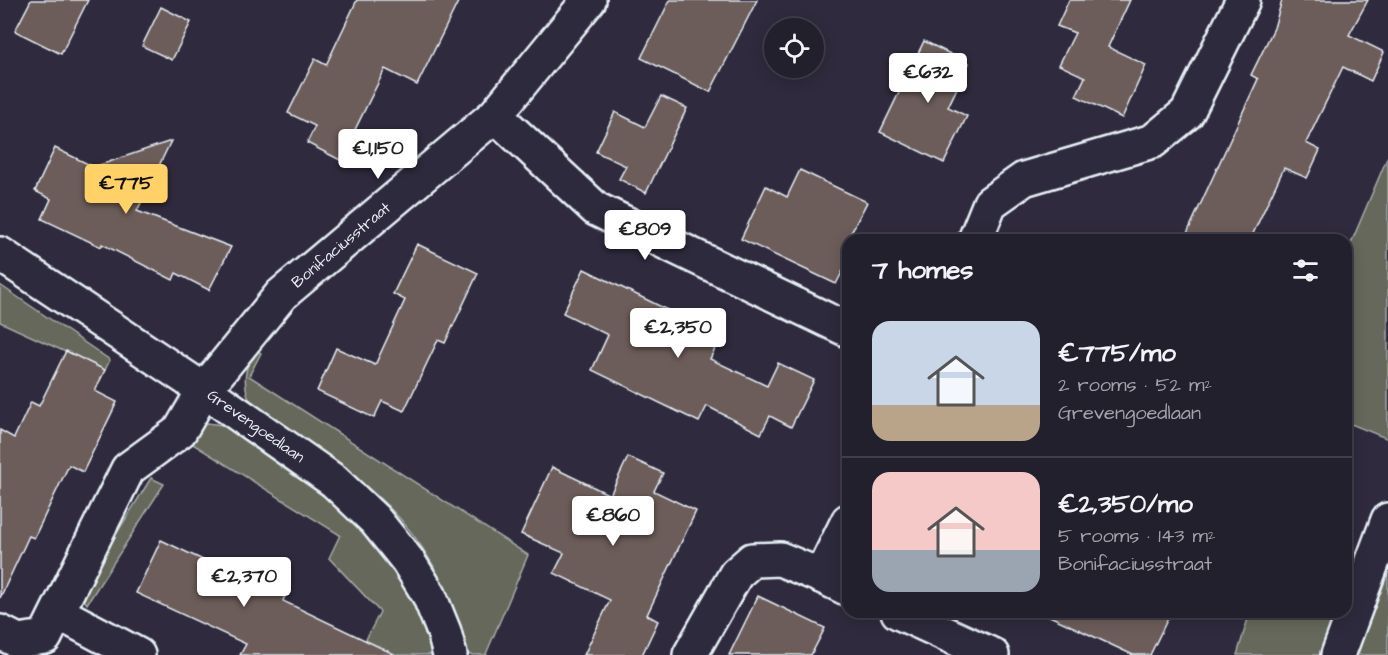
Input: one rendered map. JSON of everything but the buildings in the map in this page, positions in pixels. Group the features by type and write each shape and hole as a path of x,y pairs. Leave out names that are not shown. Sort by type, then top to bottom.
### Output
{"street":[{"name":"Bonifaciusstraat","path":"0,632 18,641 45,638 129,469 180,431 204,390 281,295 495,115 589,0"},
{"path":"977,234 990,203 1024,179 1153,141 1187,113 1243,0"},
{"path":"495,115 596,209 842,327"},
{"name":"Grevengoedlaan","path":"0,254 204,390 334,481 375,520 408,561 429,595 444,632 450,655"},
{"path":"1352,617 1388,520"},
{"path":"690,655 736,574 752,560 780,559 834,582 842,547"},
{"path":"58,613 138,655"},
{"path":"911,618 992,655"},
{"path":"1338,655 1352,618"}],"green space":[{"path":"1388,156 1388,439 1352,424 1352,241"},
{"path":"0,285 110,360 105,370 0,322"},
{"path":"255,349 261,353 249,376 528,555 487,655 469,655 458,619 443,584 425,551 402,521 386,504 349,473 311,444 251,404 245,383 248,362"},
{"path":"207,423 222,425 326,498 383,553 416,609 430,640 433,655 358,655 380,612 329,558 340,535 191,443 198,427"},
{"path":"151,478 164,484 87,604 84,600 86,583"},
{"path":"1388,563 1388,655 1353,655"},
{"path":"1248,618 1337,618 1324,655 1237,655"}]}
